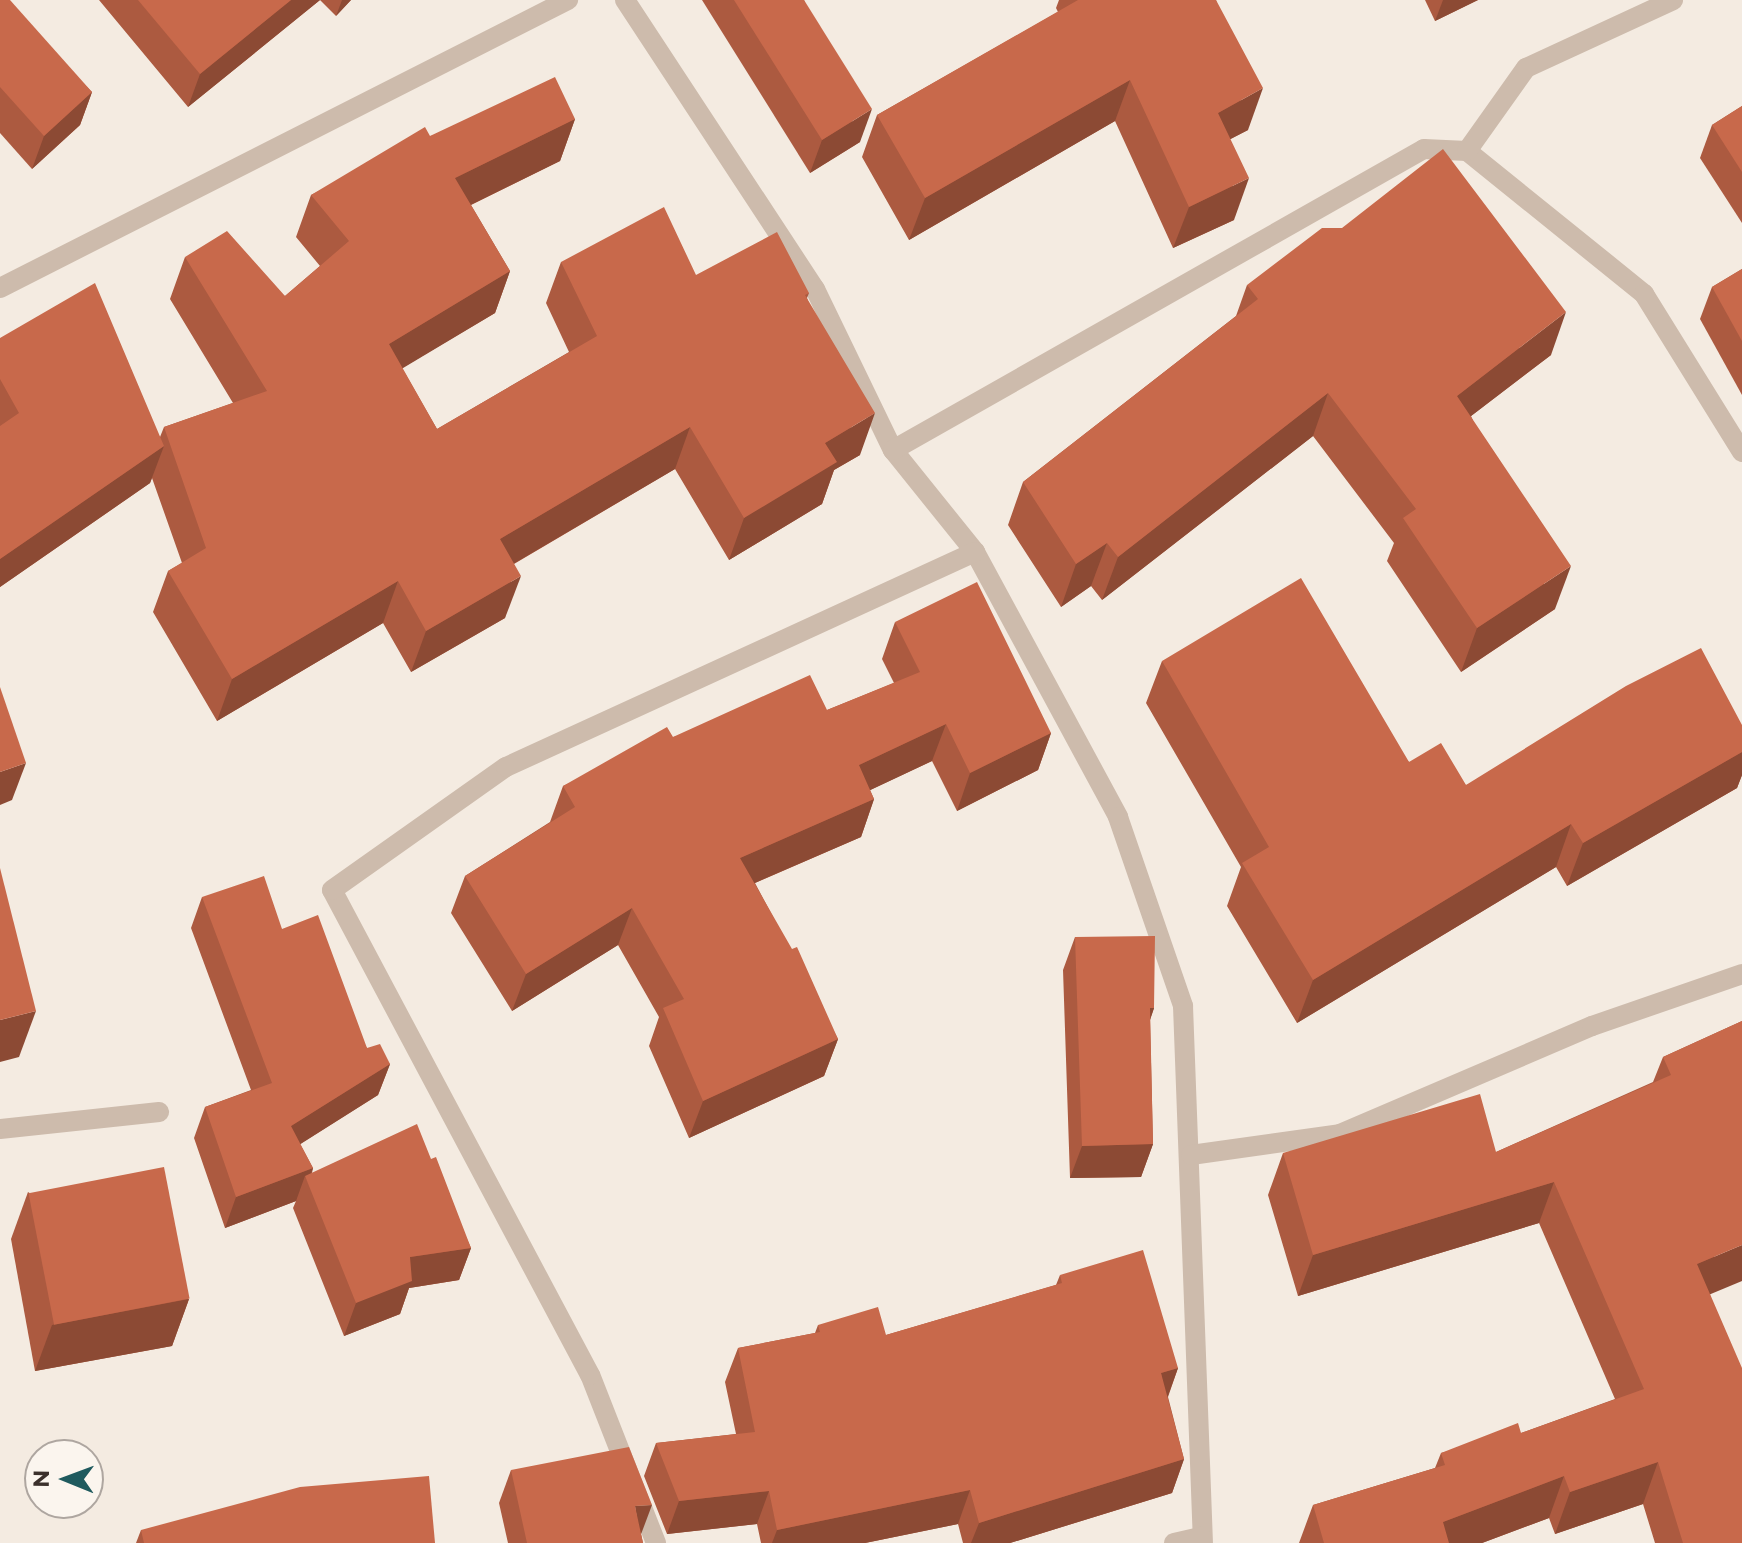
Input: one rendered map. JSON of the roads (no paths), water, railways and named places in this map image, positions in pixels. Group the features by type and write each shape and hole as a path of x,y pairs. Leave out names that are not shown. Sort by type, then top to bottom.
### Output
{"street":[{"path":"0,288 568,0"},
{"path":"625,0 815,289 893,450 975,552 1118,817 1183,1006 1191,1155 1202,1540 1174,1543"},
{"path":"1467,151 1526,68 1673,0"},
{"path":"893,450 1424,149 1467,151 1644,294 1742,452"},
{"path":"656,1543 590,1375 332,890 506,767 975,552"},
{"path":"1191,1155 1340,1134 1592,1026 1742,974"},
{"path":"0,1129 159,1112"}]}
